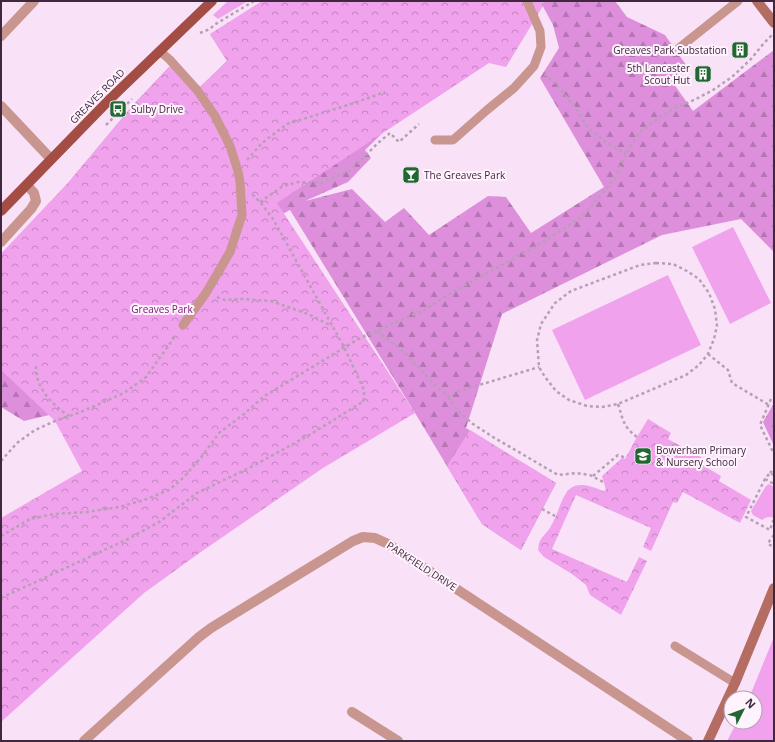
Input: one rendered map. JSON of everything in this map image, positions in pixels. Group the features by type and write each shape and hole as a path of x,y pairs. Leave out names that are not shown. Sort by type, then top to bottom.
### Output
{"main road":[{"name":"GREAVES ROAD","path":"1,211 111,98 212,1"}],"street":[{"path":"1,36 34,1"},
{"path":"757,1 774,23"},
{"path":"1,106 51,159"},
{"path":"1,242 31,209 36,201 34,193 27,184"},
{"name":"PARKFIELD DRIVE","path":"84,741 199,637 211,628 353,541 363,537 376,538 388,544 688,741"},
{"path":"708,741 735,683 774,588"},
{"path":"352,712 398,741"}],"lane":[{"path":"435,140 453,140 514,88 534,66 541,47 540,31 527,1"},
{"path":"679,48 738,1"},
{"path":"160,51 197,90 215,116 230,146 240,182 242,215 230,252 206,293 184,325"},
{"path":"675,646 735,683"}],"path":[{"path":"197,34 210,29 214,25 254,1"},
{"path":"1,536 30,519 54,514 119,508 169,490 204,455 219,433 263,397 360,338 426,309 449,294 540,244 583,216 615,178 626,154 638,134 658,118 707,93 732,77 751,59 774,33"},
{"path":"534,66 554,82 574,107 588,128 606,142 626,154"},
{"path":"238,171 262,143 287,124 385,92"},
{"path":"101,130 133,97"},
{"path":"260,202 283,186 298,182 321,183 352,170 378,143 390,133 399,142 419,124"},
{"path":"1,598 159,522 197,493 253,466 364,401 364,390 344,347 273,220 260,202 240,182"},
{"path":"656,263 673,264 687,271 699,279 709,293 715,309 717,326 708,354 699,365 686,374 618,404 602,407 587,406 569,400 556,391 539,367 537,340 541,324 555,303 571,291 640,265 656,263"},
{"path":"206,293 225,300 242,299 271,301 308,314 332,326"},
{"path":"1,461 17,443 35,430 124,393 146,377 184,325"},
{"path":"377,331 404,352 448,397 458,411 473,424 558,475 576,473 590,475 604,483"},
{"path":"708,354 728,370 732,383 769,405"},
{"path":"36,366 36,373 40,387 51,401 69,417"},
{"path":"448,397 456,392 539,367"},
{"path":"771,399 760,425 774,454"},
{"path":"618,404 625,426 637,437"},
{"path":"592,476 618,455 626,458"},
{"path":"774,468 765,479 746,517 770,530 773,521 774,522"},
{"path":"770,473 774,476"},
{"path":"765,479 774,484"},
{"path":"542,509 555,516"},
{"path":"774,535 768,544 774,548"}],"green space":[{"path":"228,1 248,1 218,19 213,15"},
{"name":"Greaves Park","path":"262,1 546,1 506,67 489,63 277,203 415,413 323,468 144,593 1,722 1,518 82,471 55,421 1,370 1,254 68,183 134,104 173,64 197,90 227,61 210,34"},
{"path":"540,1 615,1 627,17 665,35 689,69 671,80 693,111 774,50 774,252 741,219 662,235 502,314 466,428 556,483 521,550 482,524 290,210 273,219 1,254 68,183 134,104 169,67 197,90 227,61 210,34 395,121 365,150 371,158 348,182 305,201 352,189 385,222 404,208 429,235 488,196 506,197 531,233 604,187 540,78 559,48 553,25"},
{"path":"733,227 771,303 730,324 692,247"},
{"path":"668,275 701,345 585,400 552,330"},
{"path":"1,324 62,412 24,421 1,407"},
{"path":"774,403 774,446 763,422"},
{"path":"648,419 671,433 668,439 701,457 699,463 721,476 719,481 751,500 740,523 683,492 677,503 673,502 651,551 643,547 651,528 576,495 552,549 627,582 639,557 647,561 621,615 590,595 586,585 572,574 544,557 538,550 539,542 551,526 563,498 572,487 580,485 590,486 603,491 606,490 602,476 622,458 625,459"},
{"path":"470,430 556,483 521,550 482,524 447,466"},
{"path":"769,484 774,487 774,518 768,517 762,520 753,515 751,511 766,486"},
{"path":"774,637 774,741 727,741 733,730 763,730 763,690 752,690"}],"place":[{"name":"Greaves Park Substation","path":"740,50"},
{"name":"5th Lancaster Scout Hut","path":"703,74"},
{"name":"Sulby Drive","path":"118,109"},
{"name":"The Greaves Park","path":"411,175"},
{"name":"Bowerham Primary & Nursery School","path":"643,456"}]}
